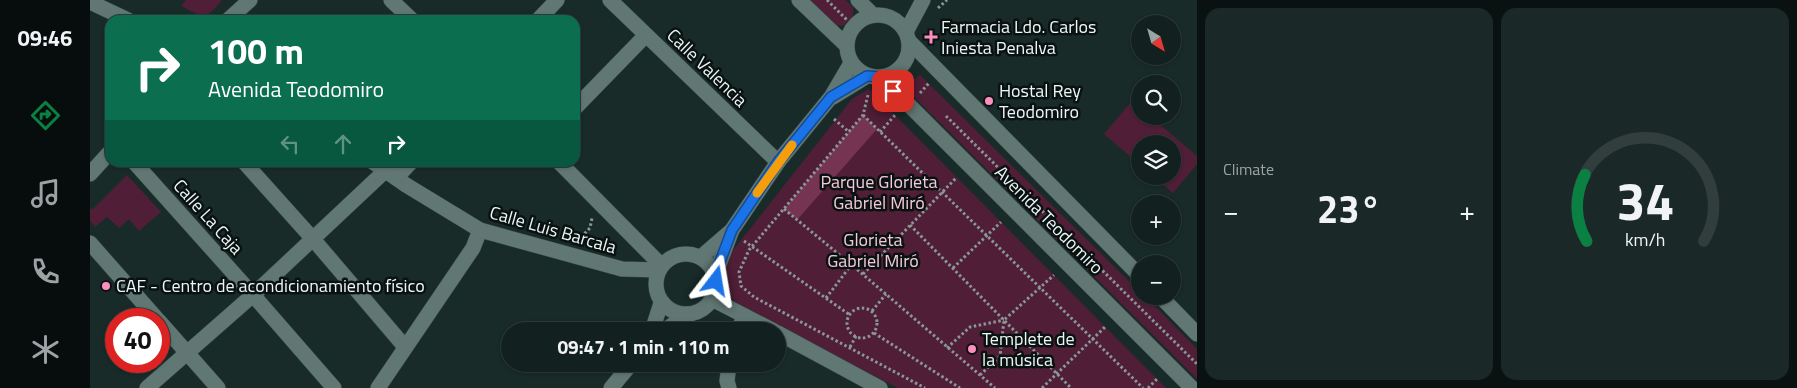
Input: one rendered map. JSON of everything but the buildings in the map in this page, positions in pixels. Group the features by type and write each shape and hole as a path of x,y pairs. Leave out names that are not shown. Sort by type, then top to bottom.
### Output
{"street":[{"path":"235,15 250,0"},
{"path":"391,0 407,15"},
{"path":"543,15 557,0"},
{"name":"Calle Valencia","path":"610,0 778,162"},
{"path":"799,0 846,45"},
{"path":"858,0 873,14"},
{"path":"894,19 923,0"},
{"path":"908,37 901,25 894,19 873,14 864,17 851,28 846,45 847,54 851,63 858,71 874,76 890,75 899,69 909,52 908,37 923,0"},
{"path":"90,2 117,15"},
{"path":"580,103 646,35"},
{"name":"Avenida Teodomiro","path":"908,37 1131,267"},
{"path":"715,275 707,262 701,257 693,254 676,255 660,268 655,288 661,303 668,309 678,313 697,312 706,307 712,299 716,287 715,275 732,230 778,162 831,97 851,63"},
{"path":"831,97 874,76"},
{"name":"Avenida Teodomiro","path":"874,76 1192,388"},
{"path":"90,174 105,158"},
{"name":"Calle La Caja","path":"139,167 253,294 334,388"},
{"path":"248,167 405,347"},
{"path":"564,167 660,268"},
{"path":"147,388 253,294 385,171"},
{"name":"Calle Luis Barcala","path":"385,171 480,230 622,269 655,288"},
{"path":"378,388 472,248 480,230"},
{"path":"701,257 732,230"},
{"path":"90,243 147,308"},
{"name":"Calle Luis Barcala","path":"622,269 660,268"},
{"path":"712,299 757,322"},
{"path":"655,322 661,303"},
{"path":"1169,305 1197,334"},
{"path":"676,322 687,314"},
{"path":"742,322 745,316"},
{"path":"170,334 218,388"},
{"path":"786,337 880,388"},
{"path":"613,387 625,372"},
{"path":"728,372 727,381 729,388"}],"path":[{"path":"828,0 848,20"},
{"path":"917,87 921,92"},
{"path":"942,112 1197,364"},
{"path":"925,388 754,297 741,286 739,272 752,247 863,115 1143,388"},
{"path":"880,132 895,115"},
{"path":"863,274 957,177"},
{"path":"784,209 852,264 995,388"},
{"path":"588,242 580,238 590,228 594,213"},
{"path":"953,268 1001,222"},
{"path":"910,224 1071,388"},
{"path":"752,247 850,315"},
{"path":"826,298 852,264"},
{"path":"947,348 970,327 1004,320 1054,275"},
{"path":"872,311 886,294"},
{"path":"863,308 872,311 877,319 874,332 866,337 856,336 852,333 847,324 853,311 863,308"},
{"path":"980,375 1000,356 1004,320"},
{"path":"1042,388 1105,327"},
{"path":"874,332 960,388"},
{"path":"850,347 856,336"},
{"path":"1148,388 1157,379"}],"green space":[{"path":"186,0 222,0 207,15 200,15 181,6"},
{"path":"810,0 845,0 853,7 853,16 843,26 835,25"},
{"path":"920,75 1131,283 1131,305 1154,305 1197,349 1197,379 904,87"},
{"name":"Glorieta Gabriel Miró","path":"869,89 1166,388 898,388 786,330 786,322 771,322 735,303 723,280 723,263 852,99"},
{"path":"1131,102 1131,125 1161,125 1172,135 1131,135 1131,157 1104,134"},
{"path":"1181,142 1197,156 1197,164 1181,183"},
{"path":"127,175 161,212 139,231 129,219 119,228 107,217 95,227 90,221 90,209 94,208"},
{"path":"1164,185 1180,185 1173,193"}],"shaded area":[{"path":"863,115 877,129 797,220 784,209"}],"slow traffic":[{"path":"757,193 792,145"}],"place":[{"name":"Farmacia Ldo. Carlos Iniesta Penalva","path":"931,37"},
{"name":"Hostal Rey Teodomiro","path":"989,101"},
{"name":"CAF - Centro de acondicionamiento físico","path":"106,286"},
{"name":"Templete de la música","path":"972,349"}],"route":[{"path":"716,281 715,275 732,230 778,162 831,97 867,76 881,77 893,91"}],"park label":[{"name":"Parque Glorieta Gabriel Miró","path":"879,192"}]}
